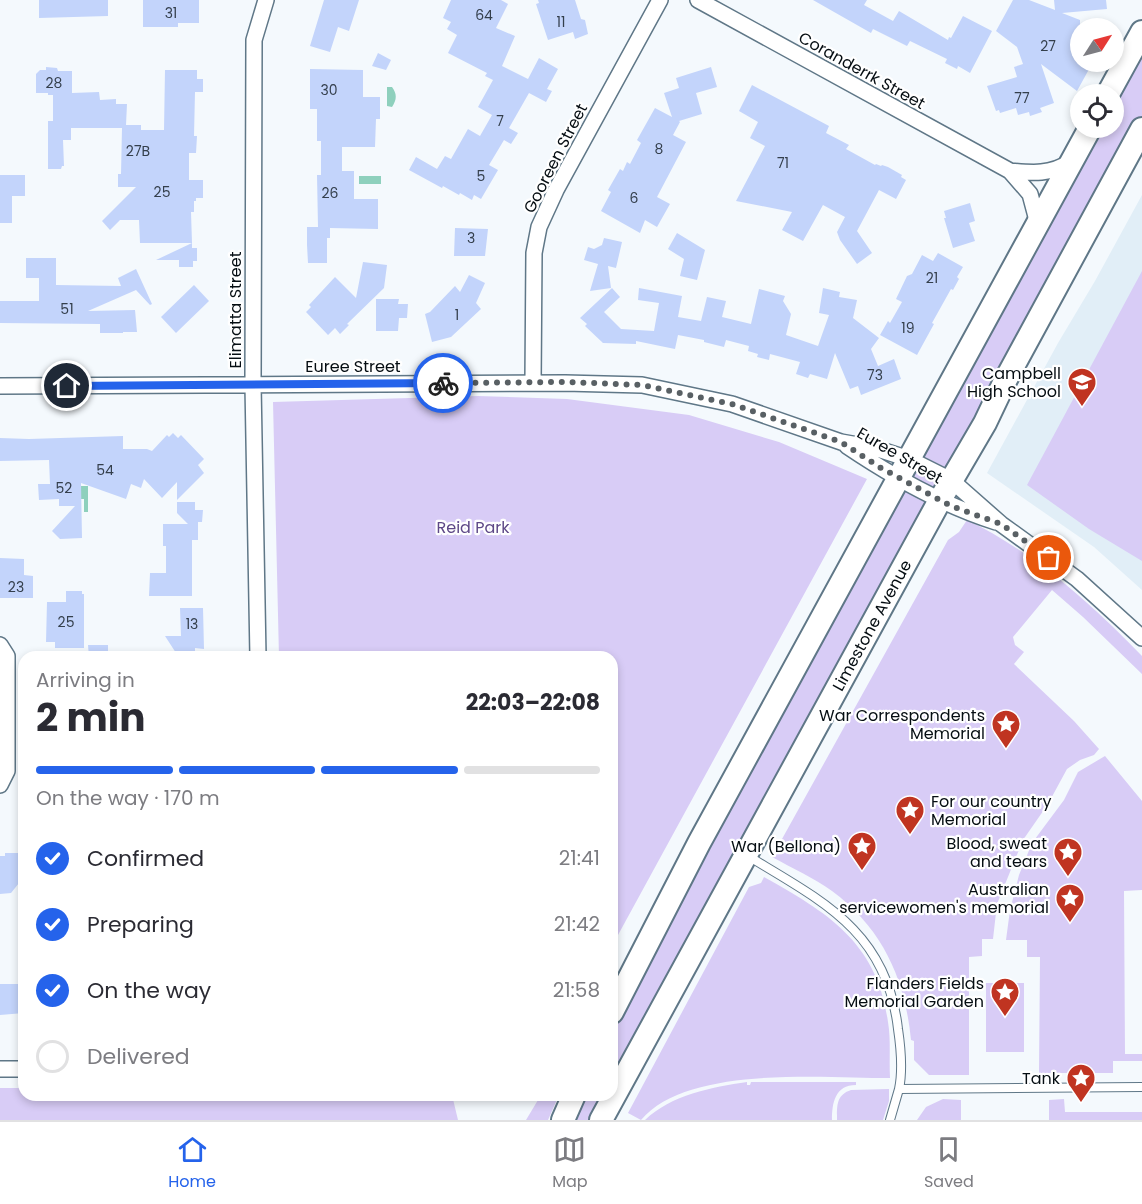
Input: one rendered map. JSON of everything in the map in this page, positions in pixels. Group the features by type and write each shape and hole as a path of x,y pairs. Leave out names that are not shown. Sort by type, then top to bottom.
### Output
{"main road":[{"path":"1113,84 1142,32"},
{"name":"Limestone Avenue","path":"618,1089 951,480 985,423 1005,381 1142,129"},
{"path":"618,1000 699,843 1085,138"},
{"path":"563,1120 571,1101"},
{"name":"Limestone Avenue","path":"601,1120 611,1101"}],"street":[{"name":"Elimatta Street","path":"258,651 253,385 254,40 266,0"},
{"name":"Gooreen Street","path":"533,383 534,253 539,227 556,190 660,0"},
{"name":"Coranderrk Street","path":"698,0 1010,171 1030,194 1038,224"},
{"name":"Coranderrk Street","path":"1010,171 1041,174 1057,170 1072,161"},
{"name":"Euree Street","path":"0,386 533,383 642,385 732,404 841,442 881,468 904,468 951,480 1001,524"},
{"name":"Euree Street","path":"904,468 940,500 962,511 1001,524"},
{"path":"1001,524 1077,579 1142,638"},
{"path":"0,645 7,656 7,771 0,785"},
{"path":"0,1069 18,1069"}],"lane":[{"path":"746,855 818,898 835,911 865,942 881,964 897,1017 901,1070 899,1089 890,1120"},
{"path":"899,1089 1142,1087"}],"shaded area":[{"path":"387,87 392,87 396,94 392,107 387,106"},
{"path":"359,176 381,176 381,184 359,184"},
{"name":"Campbell High School","path":"1142,195 1142,590 1094,547 987,473"},
{"path":"77,486 88,486 88,512 84,512 84,499 77,499"}],"green space":[{"path":"1142,50 1142,135 618,1066 618,1022 677,901 1095,138 1124,138 1123,84"},
{"path":"1142,271 1142,561 1089,529 1027,485"},
{"name":"Reid Park","path":"478,396 567,399 689,415 779,442 867,479 618,935 618,651 279,651 273,402"},
{"path":"967,520 1015,547 1082,598 1142,656 1142,674 1052,590 1013,637 1015,645 1024,652 1014,664 1074,721 1099,749 1094,755 1080,760 1067,769 1048,804 1023,840 997,904 993,939 982,939 982,956 969,957 969,1075 929,1075 914,1060 914,1041 911,1040 903,996 897,976 878,939 850,906 832,891 772,857 948,540 959,532"},
{"path":"1105,756 1142,801 1142,890 1124,891 1125,1054 1142,1054 1142,1061 1113,1061 1113,1073 1039,1073 1040,957 1027,957 1027,940 1006,940 1010,910 1019,875 1032,843 1064,800 1078,772"},
{"path":"764,877 828,918 861,950 882,994 889,1029 890,1078 758,1078 690,1090 662,1102 641,1120 628,1113 749,887 761,883"},
{"path":"986,983 1024,983 1024,1052 986,1052"},
{"path":"747,1082 747,1085 750,1085 751,1082 856,1082 856,1085 843,1088 836,1096 832,1120 645,1120 655,1111 679,1098"},
{"path":"0,1088 18,1088 18,1101 453,1101 458,1120 0,1120"},
{"path":"889,1089 889,1101 883,1120 837,1120 838,1102 846,1092"},
{"path":"943,1099 961,1100 961,1120 917,1120 926,1107"},
{"path":"1064,1099 1065,1112 1142,1112 1142,1120 1049,1120 1049,1100"},
{"path":"537,1101 556,1101 548,1120 526,1120"},
{"path":"579,1101 599,1101 589,1120 570,1120"}],"building":[{"path":"39,0 108,0 108,16 39,18"},
{"path":"143,0 199,0 199,23 178,23 178,27 143,27"},
{"path":"324,0 359,0 349,31 338,27 330,52 310,46"},
{"path":"451,0 501,0 508,4 496,28 515,36 502,66 528,79 539,58 558,69 547,89 552,91 546,102 529,93 509,128 518,133 511,144 504,140 489,165 498,170 481,199 474,195 472,200 460,193 459,195 409,170 416,157 437,169 445,156 451,159 468,129 480,136 492,115 478,107 493,80 485,76 487,73 448,53 457,35 447,29 451,22 443,18"},
{"path":"538,0 575,0 581,19 585,20 588,34 575,39 573,32 548,40 536,4 539,3"},
{"path":"813,0 867,0 864,5 893,21 899,11 948,40 963,16 992,31 970,73 958,66 957,69 945,63 947,59 910,41 907,46 873,29 871,33"},
{"path":"1013,0 1029,0 1055,10 1054,0 1106,0 1107,9 1062,13 1075,18 1070,18 1070,72 1087,72 1081,84 1070,86 1041,64 1054,103 1040,108 1042,112 1030,116 1029,112 1018,115 1016,108 1000,113 999,110 996,111 987,86 1017,77 1014,67 1023,64 1017,47 996,31"},
{"path":"378,53 391,60 386,70 372,66"},
{"path":"46,67 57,68 58,71 72,71 72,93 99,92 100,100 116,99 116,104 127,104 126,125 141,125 141,130 164,130 165,70 197,70 197,79 203,79 203,92 195,92 196,153 189,153 189,180 203,180 203,198 196,198 194,212 191,212 192,243 140,243 139,220 120,220 110,230 102,221 136,187 118,187 118,174 121,174 122,128 71,128 71,140 63,140 64,166 61,169 48,169 48,121 53,121 53,95 36,93 36,74 40,70 46,70"},
{"path":"711,67 717,87 696,93 702,114 679,121 673,135 686,142 657,197 670,204 657,227 645,220 640,233 601,211 611,192 608,190 620,169 623,171 627,162 630,164 641,143 637,140 655,108 672,117 664,93 679,88 676,78"},
{"path":"310,69 363,70 363,97 380,97 380,119 376,119 375,147 342,147 342,171 354,171 354,199 378,199 378,229 330,228 330,238 327,238 327,263 308,263 307,227 318,227 317,175 321,175 321,141 317,141 317,109 310,109"},
{"path":"752,85 829,126 826,133 849,145 846,149 875,165 888,167 906,180 896,199 879,190 857,231 872,253 857,264 837,232 845,217 823,205 803,241 782,230 792,212 736,201 765,146 750,138 758,122 739,111"},
{"path":"0,175 25,175 25,196 12,196 12,223 0,223"},
{"path":"970,203 975,221 969,223 975,241 953,248 944,211"},
{"path":"455,228 488,229 485,256 454,256"},
{"path":"677,233 705,250 697,280 680,276 684,259 668,249"},
{"path":"604,238 622,242 616,268 608,266 611,288 590,291 598,264 584,260 588,247 594,249 602,245"},
{"path":"192,243 192,248 197,248 197,261 193,261 193,267 179,267 179,260 156,260"},
{"path":"938,253 963,267 957,277 959,279 932,323 934,324 917,355 880,335 902,302 896,299 907,276 912,274 922,255 933,261"},
{"path":"26,258 56,258 56,285 121,286 118,278 136,269 152,304 150,305 136,290 88,311 135,310 137,332 100,333 100,324 0,323 0,301 39,301 39,278 26,278"},
{"path":"363,262 387,265 384,288 347,324 349,325 340,334 335,328 328,335 306,312 311,307 309,305 335,277 356,298"},
{"path":"469,275 485,283 476,303 481,309 451,337 432,342 425,314 430,312 455,286 460,292"},
{"path":"194,285 209,301 176,333 161,317"},
{"path":"612,288 620,297 604,312 621,329 654,331 659,303 638,300 639,288 682,296 678,317 701,321 707,297 726,301 722,317 751,324 759,289 785,296 783,301 791,314 786,335 818,346 829,315 819,313 823,288 840,292 839,297 857,300 853,318 879,338 871,349 878,366 894,359 901,379 861,395 858,386 850,389 835,353 827,379 810,374 808,378 796,374 800,362 770,354 769,360 757,357 758,354 748,351 749,346 726,340 724,347 678,335 675,349 636,341 636,344 603,343 580,318"},
{"path":"376,299 399,299 398,304 408,304 407,318 399,318 398,331 376,331"},
{"path":"173,433 178,438 181,435 204,459 198,465 204,473 177,500 177,482 162,498 144,479 141,488 131,484 126,499 81,483 82,538 60,539 52,531 75,506 59,506 59,499 39,500 38,484 50,484 49,460 0,461 0,438 123,436 123,449 152,451 167,435 169,437"},
{"path":"177,502 195,502 195,510 203,510 202,522 198,522 198,540 192,540 192,596 149,596 150,573 166,573 163,524 188,524 177,513"},
{"path":"0,558 24,559 24,575 33,576 33,598 0,598"},
{"path":"66,591 82,591 84,594 84,648 55,648 55,642 46,642 47,602 66,602"},
{"path":"180,608 203,608 204,649 175,651 165,636 181,636"},
{"path":"88,645 108,645 108,651 88,651"},
{"path":"5,853 18,853 18,884 11,893 0,894 0,856 5,856"},
{"path":"0,984 18,984 18,1014 0,1015"}],"way so far":[{"path":"443,383 566,382 642,385 732,404 841,442 881,468 951,506 1001,524 1049,558"}],"place":[{"name":"Campbell High School","path":"1082,408"},
{"name":"War Correspondents Memorial","path":"1006,750"},
{"name":"For our country Memorial","path":"910,836"},
{"name":"War (Bellona)","path":"862,872"},
{"name":"Blood, sweat and tears","path":"1068,878"},
{"name":"Australian servicewomen's memorial","path":"1070,924"},
{"name":"Flanders Fields Memorial Garden","path":"1005,1018"},
{"name":"Tank","path":"1081,1104"}],"route":[{"path":"67,386 443,383"}]}
